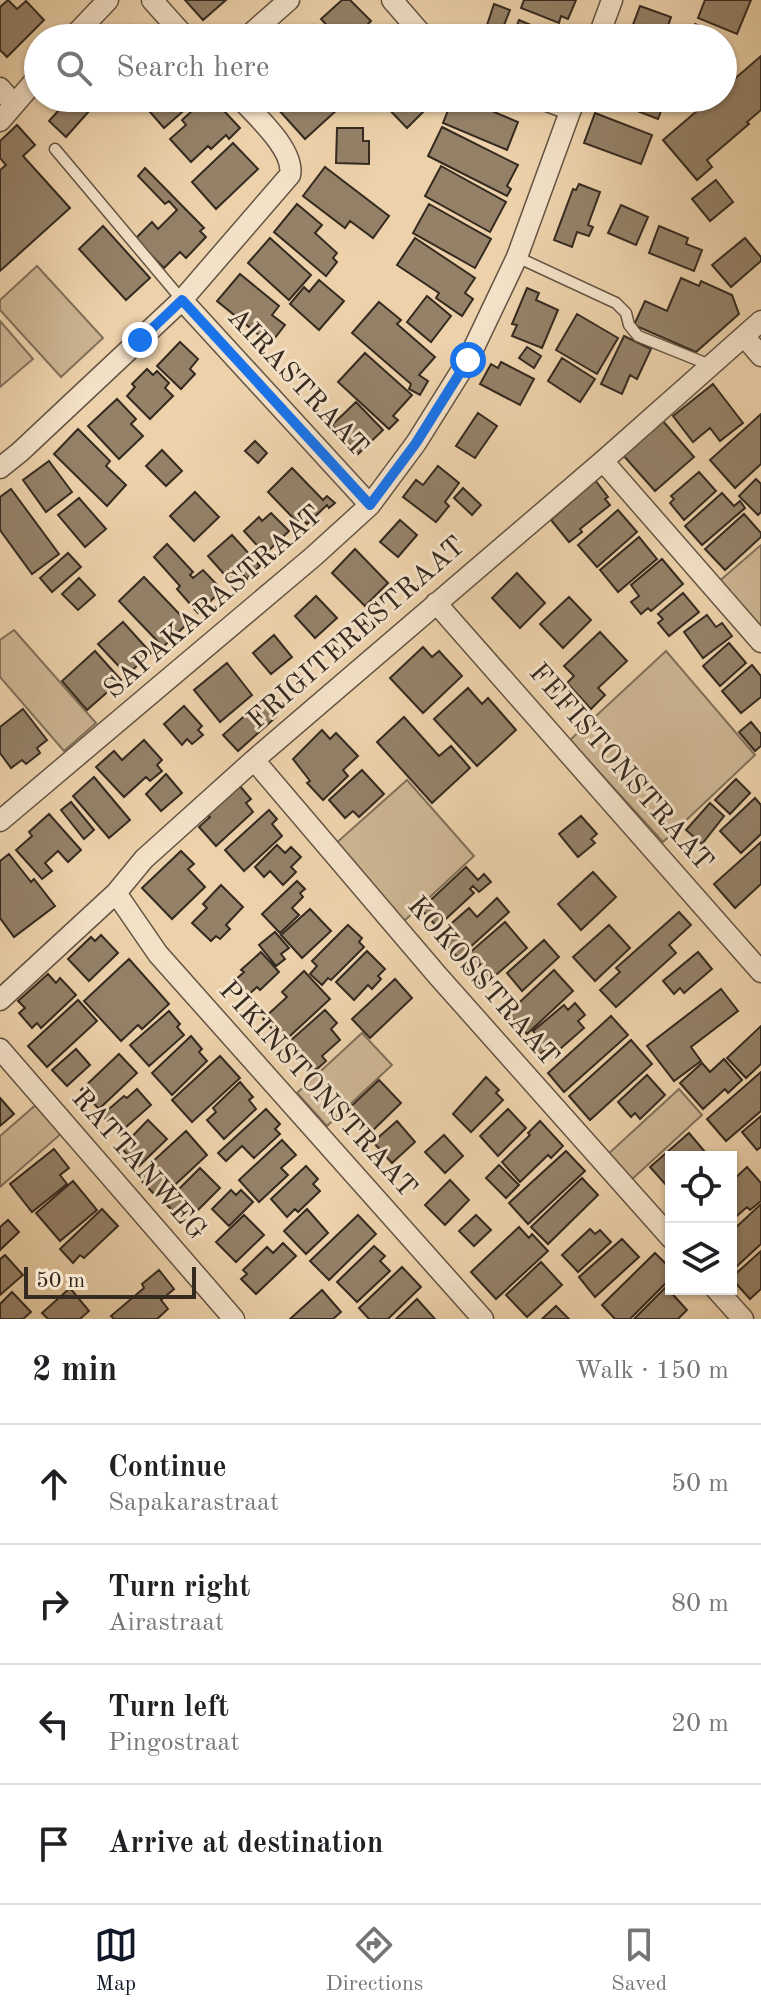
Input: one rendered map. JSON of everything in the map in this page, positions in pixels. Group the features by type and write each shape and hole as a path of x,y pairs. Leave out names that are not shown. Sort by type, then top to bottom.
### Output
{"street":[{"path":"85,24 108,0"},
{"path":"152,0 173,24"},
{"path":"262,24 289,0"},
{"path":"392,0 413,24"},
{"path":"603,24 612,0"},
{"path":"0,88 14,104"},
{"path":"0,121 24,93"},
{"path":"0,468 182,300 290,175 292,164 284,150 252,112"},
{"name":"SAPAKARASTRAAT","path":"0,821 314,556 370,505 416,443 468,360 517,257 570,112"},
{"name":"AIRASTRAAT","path":"182,300 370,505"},
{"name":"FRIGITERESTRAAT","path":"0,1000 116,893 144,859 254,760 603,461 761,321"},
{"path":"744,336 761,356"},
{"path":"603,461 761,642"},
{"name":"FEFISTONSTRAAT","path":"436,603 761,972"},
{"name":"KOKOSSTRAAT","path":"254,760 438,976 665,1231"},
{"name":"PIKINSTONSTRAAT","path":"116,893 158,954 483,1319"},
{"name":"RATTANWEG","path":"0,1049 234,1319"},
{"path":"721,1295 743,1319"}],"lane":[{"path":"55,149 182,300"},
{"path":"517,257 616,303 626,313 629,325 638,336 710,365"}],"shaded area":[{"path":"37,266 103,338 61,377 0,310 0,300"},
{"path":"0,321 33,359 0,387"},
{"path":"761,545 761,631 717,583"},
{"path":"14,630 96,723 64,751 0,677 0,640"},
{"path":"666,651 755,755 663,842 570,740"},
{"path":"407,780 474,856 402,923 334,845"},
{"path":"362,1033 392,1065 327,1126 297,1093"},
{"path":"679,1089 702,1115 630,1181 606,1156"},
{"path":"38,1103 63,1132 0,1187 0,1136"}],"building":[{"path":"8,0 17,9 26,1 44,20 40,24 24,24 24,40 7,57 0,50 0,7"},
{"path":"185,0 226,0 203,20"},
{"path":"342,0 350,0 371,21 368,24 326,24 321,19"},
{"path":"524,0 576,0 568,19 561,16 559,23 521,8"},
{"path":"705,0 751,0 737,34 737,24 713,24 698,18"},
{"path":"494,4 510,10 504,24 487,24"},
{"path":"640,6 671,17 669,24 633,24"},
{"path":"761,56 761,110 707,160 712,167 697,180 663,140 696,112 737,112 737,77"},
{"path":"57,112 88,112 66,137 49,121"},
{"path":"150,112 182,112 164,128"},
{"path":"191,112 225,112 240,128 229,139 226,135 211,149 208,146 191,162 170,139 186,125 182,120"},
{"path":"281,112 335,112 305,139"},
{"path":"392,112 423,112 407,128"},
{"path":"447,112 494,112 518,122 507,150 443,123"},
{"path":"640,112 661,112 658,119"},
{"path":"595,113 652,135 641,164 584,143"},
{"path":"17,125 35,145 23,156 70,208 0,271 0,170 6,165 0,158 0,141"},
{"path":"442,127 518,165 507,186 511,189 507,196 428,156"},
{"path":"337,128 363,128 363,141 369,141 369,164 336,163"},
{"path":"233,143 258,169 216,209 192,182"},
{"path":"441,166 506,202 490,232 425,196"},
{"path":"325,167 389,216 373,238 350,221 345,228 303,196"},
{"path":"145,168 204,228 200,231 206,237 186,258 180,252 164,268 135,239 152,222 158,229 177,210 169,201 165,204 138,176"},
{"path":"716,180 733,202 710,221 692,199"},
{"path":"579,184 600,192 588,225 593,227 589,236 577,232 572,247 554,240 573,189 576,190"},
{"path":"297,204 322,225 315,233 337,253 333,258 337,262 326,276 274,232"},
{"path":"429,204 491,239 475,268 413,233"},
{"path":"621,205 648,217 636,245 608,233"},
{"path":"103,226 150,278 126,300 79,249"},
{"path":"659,226 688,238 686,244 702,250 694,271 649,253"},
{"path":"270,238 311,275 289,300 248,263"},
{"path":"415,238 475,278 465,293 473,299 462,316 436,298 439,293 397,265"},
{"path":"745,238 761,261 731,287 712,265"},
{"path":"240,274 279,306 272,315 285,325 270,344 217,301"},
{"path":"681,278 699,286 701,281 732,295 739,314 696,352 634,325 645,301 667,311"},
{"path":"319,280 344,301 319,330 290,304 304,287 309,292"},
{"path":"527,288 539,293 536,300 558,310 542,348 512,336 517,325 512,324"},
{"path":"427,296 451,316 431,342 407,322"},
{"path":"379,302 401,320 397,324 435,357 419,375 428,381 420,395 409,389 411,384 352,333"},
{"path":"577,314 618,338 597,374 556,350"},
{"path":"624,336 651,349 637,379 630,375 622,394 601,384"},
{"path":"180,342 198,359 190,369 195,374 181,389 157,366"},
{"path":"527,347 541,356 534,368 519,358"},
{"path":"365,353 412,395 393,416 398,420 389,429 338,382"},
{"path":"562,358 595,379 580,402 548,381"},
{"path":"501,362 534,379 520,405 480,384 491,364 498,368"},
{"path":"147,369 153,375 157,371 169,383 165,388 173,396 150,419 127,396 135,387 132,384"},
{"path":"713,384 743,423 720,441 710,428 693,442 673,416"},
{"path":"117,399 136,419 131,424 143,436 119,459 88,426"},
{"path":"356,402 383,430 358,454 332,425"},
{"path":"478,413 497,426 475,458 456,446"},
{"path":"761,414 761,464 735,488 710,460"},
{"path":"662,420 694,457 655,491 623,455"},
{"path":"78,429 110,461 106,466 126,485 107,506 54,454"},
{"path":"255,441 267,453 258,463 245,451"},
{"path":"162,450 182,471 166,486 146,466"},
{"path":"49,461 72,492 46,512 23,480"},
{"path":"438,466 459,483 445,502 449,506 436,522 403,497 416,480 423,485"},
{"path":"292,468 323,500 327,496 335,503 329,508 327,505 307,524 301,518 297,522 268,492"},
{"path":"699,472 716,491 684,520 670,503 674,499 671,496"},
{"path":"756,479 761,484 761,512 758,515 739,496"},
{"path":"595,480 608,497 605,499 610,505 569,542 551,520"},
{"path":"463,488 481,505 472,515 454,498"},
{"path":"11,489 59,554 32,574 0,530 0,497"},
{"path":"195,492 219,517 194,541 170,516"},
{"path":"722,493 734,506 740,501 745,508 702,545 685,526"},
{"path":"79,498 106,529 85,547 58,515"},
{"path":"618,510 637,532 597,567 578,545"},
{"path":"271,513 289,531 265,554 244,531 259,517 262,521"},
{"path":"744,514 761,537 725,570 705,549"},
{"path":"400,520 417,535 398,557 380,542"},
{"path":"232,535 260,566 247,579 242,574 232,583 208,556"},
{"path":"639,537 657,559 618,592 600,570"},
{"path":"167,544 193,572 190,575 193,578 203,570 222,590 198,613 177,589 180,586 154,557"},
{"path":"355,549 388,583 365,606 332,573"},
{"path":"68,553 81,567 52,592 40,578"},
{"path":"662,559 683,584 651,611 648,608 641,614 631,602 639,596 631,585"},
{"path":"517,573 545,603 520,628 492,598"},
{"path":"144,577 188,623 163,647 119,601"},
{"path":"79,578 95,595 78,610 62,594"},
{"path":"683,593 699,612 669,636 658,623 663,619 658,614"},
{"path":"316,596 337,618 315,638 295,616"},
{"path":"569,597 591,620 563,648 540,624"},
{"path":"707,615 716,627 722,623 732,636 703,658 684,632"},
{"path":"123,622 151,653 127,675 98,644"},
{"path":"600,632 627,661 598,688 605,695 591,709 567,683 574,676 564,666"},
{"path":"274,635 292,657 271,674 253,653"},
{"path":"729,643 746,663 720,686 703,666"},
{"path":"423,647 432,657 439,651 462,676 423,713 390,678"},
{"path":"95,651 121,680 87,710 62,681"},
{"path":"227,663 252,695 220,722 194,690"},
{"path":"752,665 761,676 761,697 741,713 722,691"},
{"path":"468,688 482,704 488,698 516,730 477,766 434,719"},
{"path":"261,701 276,717 238,751 223,735"},
{"path":"184,706 202,726 198,730 203,735 192,744 187,739 182,745 164,724"},
{"path":"23,709 47,740 37,748 40,753 26,764 22,760 11,768 0,753 0,727"},
{"path":"404,717 439,756 451,746 470,768 432,803 377,742"},
{"path":"751,722 761,734 761,746 755,751 739,732"},
{"path":"322,730 330,739 336,733 358,756 343,770 348,776 323,800 307,783 310,781 293,759"},
{"path":"144,740 162,760 157,765 162,771 150,781 146,777 124,797 96,767 114,751 122,760"},
{"path":"362,770 384,794 359,817 353,811 345,818 329,800"},
{"path":"166,774 182,793 161,811 146,794"},
{"path":"94,777 130,820 109,838 73,796"},
{"path":"736,779 750,793 730,814 715,800"},
{"path":"239,785 251,799 246,803 253,812 216,846 199,827 210,817 207,814"},
{"path":"755,798 761,805 761,834 741,853 720,831"},
{"path":"71,802 94,830 84,839 61,810"},
{"path":"710,803 724,816 702,844 686,830"},
{"path":"269,810 277,819 272,824 282,836 244,871 225,850"},
{"path":"49,814 81,850 68,862 58,851 45,863 52,871 42,879 16,850 32,836 29,832"},
{"path":"581,816 597,834 591,839 595,843 578,857 559,834"},
{"path":"761,842 761,884 735,908 714,884"},
{"path":"277,845 285,853 291,847 301,857 291,867 296,872 283,885 270,871 264,877 255,867"},
{"path":"181,851 194,864 188,869 205,887 172,919 142,888"},
{"path":"9,854 55,906 14,937 0,918 0,861"},
{"path":"466,867 478,880 484,874 491,882 479,892 473,886 470,889 474,893 437,927 421,909"},
{"path":"593,872 616,897 581,930 558,904"},
{"path":"297,881 305,889 300,893 303,897 292,908 299,915 280,933 262,914"},
{"path":"221,885 243,907 226,925 230,929 220,939 216,936 211,941 192,923 207,908 203,904"},
{"path":"497,898 509,912 458,958 441,939 447,934 444,930 469,908 477,917"},
{"path":"310,909 331,931 302,958 281,935"},
{"path":"679,912 691,925 669,945 676,953 616,1007 600,990 620,972 616,968"},
{"path":"505,922 527,948 482,987 460,961"},
{"path":"348,925 362,938 359,942 364,947 322,985 310,974 317,966 312,961"},
{"path":"609,925 630,948 595,981 573,957"},
{"path":"275,932 289,948 281,954 285,959 276,966 259,945"},
{"path":"101,935 118,953 89,981 68,959 91,937 95,941"},
{"path":"544,940 559,957 522,991 507,973"},
{"path":"367,951 385,969 372,989 368,985 354,1000 336,982"},
{"path":"261,952 279,972 260,990 257,987 247,996 234,981"},
{"path":"698,952 712,969 684,993 680,988 674,994 663,981"},
{"path":"129,959 169,1004 142,1029 138,1025 121,1041 84,1001"},
{"path":"554,970 573,991 527,1034 508,1013"},
{"path":"304,971 330,999 279,1046 269,1036 274,1031 263,1019 287,997 282,992"},
{"path":"48,974 56,983 60,978 76,995 41,1028 37,1023 32,1028 19,1013 25,1008 18,1001"},
{"path":"395,979 412,998 370,1038 352,1019"},
{"path":"721,989 738,1011 691,1047 701,1061 674,1081 647,1046"},
{"path":"78,1000 97,1021 47,1067 28,1046"},
{"path":"575,1003 585,1015 578,1021 584,1028 552,1056 547,1049 539,1055 529,1043 537,1036 533,1031 564,1005 568,1010"},
{"path":"325,1010 337,1023 331,1029 340,1040 322,1056 326,1061 316,1070 290,1041"},
{"path":"169,1011 180,1024 177,1027 184,1035 149,1066 130,1045"},
{"path":"611,1016 628,1035 564,1092 548,1073"},
{"path":"761,1026 761,1064 746,1078 727,1058"},
{"path":"191,1036 207,1061 172,1095 152,1073"},
{"path":"631,1040 652,1064 590,1120 569,1096"},
{"path":"76,1049 90,1065 67,1086 52,1070"},
{"path":"119,1054 137,1073 99,1109 81,1090"},
{"path":"220,1056 240,1078 192,1122 172,1100"},
{"path":"724,1059 742,1080 728,1093 725,1089 703,1109 680,1083 702,1063 710,1072"},
{"path":"761,1072 761,1111 726,1141 707,1119"},
{"path":"647,1075 665,1095 640,1119 635,1113 631,1117 618,1102"},
{"path":"486,1077 499,1090 496,1093 503,1100 471,1132 453,1114"},
{"path":"379,1080 401,1103 368,1135 345,1112"},
{"path":"240,1082 253,1097 249,1100 256,1109 224,1139 207,1120 216,1112 213,1108"},
{"path":"137,1089 151,1105 118,1134 102,1115"},
{"path":"0,1098 14,1114 0,1126"},
{"path":"266,1109 280,1124 275,1129 280,1134 254,1158 242,1146 226,1161 218,1153"},
{"path":"508,1109 526,1128 498,1156 480,1136"},
{"path":"761,1116 761,1147 757,1150 742,1132"},
{"path":"148,1120 167,1139 139,1166 121,1148"},
{"path":"397,1121 415,1142 392,1163 373,1142"},
{"path":"540,1121 563,1146 551,1158 548,1155 520,1182 502,1162"},
{"path":"186,1131 207,1155 163,1196 159,1191 155,1195 137,1176"},
{"path":"689,1133 704,1151 668,1151"},
{"path":"444,1135 463,1156 445,1173 425,1152"},
{"path":"282,1140 296,1155 281,1168 288,1175 259,1202 239,1180"},
{"path":"54,1149 69,1168 60,1175 67,1184 32,1212 10,1184"},
{"path":"566,1151 585,1171 528,1224 509,1203"},
{"path":"665,1154 665,1184 650,1167"},
{"path":"499,1165 519,1185 506,1198 486,1178"},
{"path":"306,1166 318,1179 313,1184 320,1191 298,1212 295,1209 287,1217 271,1199"},
{"path":"747,1167 761,1183 761,1201 737,1216 737,1176"},
{"path":"200,1168 220,1188 185,1223 165,1203"},
{"path":"582,1178 598,1195 548,1244 531,1227"},
{"path":"450,1180 469,1200 445,1225 425,1205"},
{"path":"73,1181 97,1210 60,1241 36,1213"},
{"path":"231,1190 236,1195 241,1190 253,1202 229,1226 212,1209"},
{"path":"761,1204 761,1244 737,1266 737,1226"},
{"path":"102,1209 118,1226 84,1258 80,1255 73,1263 60,1249"},
{"path":"307,1209 328,1233 306,1254 284,1231"},
{"path":"244,1215 264,1235 236,1262 216,1242"},
{"path":"358,1215 376,1234 329,1280 310,1261"},
{"path":"476,1215 491,1230 474,1246 459,1231"},
{"path":"8,1220 19,1232 0,1250 0,1227"},
{"path":"519,1227 529,1238 532,1234 548,1251 496,1299 471,1272"},
{"path":"590,1229 595,1234 600,1230 611,1242 578,1272 562,1255"},
{"path":"622,1239 639,1257 595,1297 579,1277"},
{"path":"283,1243 296,1256 256,1294 241,1279 247,1274 243,1270 267,1247 273,1253"},
{"path":"374,1246 385,1256 380,1261 390,1271 357,1302 337,1282"},
{"path":"761,1251 761,1289 750,1299 737,1285 737,1273"},
{"path":"655,1253 665,1263 665,1284 630,1319 615,1319 602,1305"},
{"path":"5,1255 23,1275 0,1295 0,1259"},
{"path":"541,1262 562,1285 527,1317 506,1295"},
{"path":"402,1267 421,1287 388,1319 369,1319 359,1308"},
{"path":"159,1270 174,1289 161,1300 168,1309 157,1319 114,1319 111,1316 144,1288 142,1284"},
{"path":"70,1288 89,1311 80,1319 48,1319 42,1313"},
{"path":"665,1288 665,1295 673,1295 687,1310 678,1319 634,1319"},
{"path":"322,1290 341,1312 333,1319 290,1319"},
{"path":"12,1292 31,1312 23,1319 0,1319 0,1304"},
{"path":"417,1299 435,1319 396,1319"},
{"path":"556,1306 569,1319 542,1319"}],"route":[{"path":"140,340 182,300 370,505 416,443 468,360"}]}
